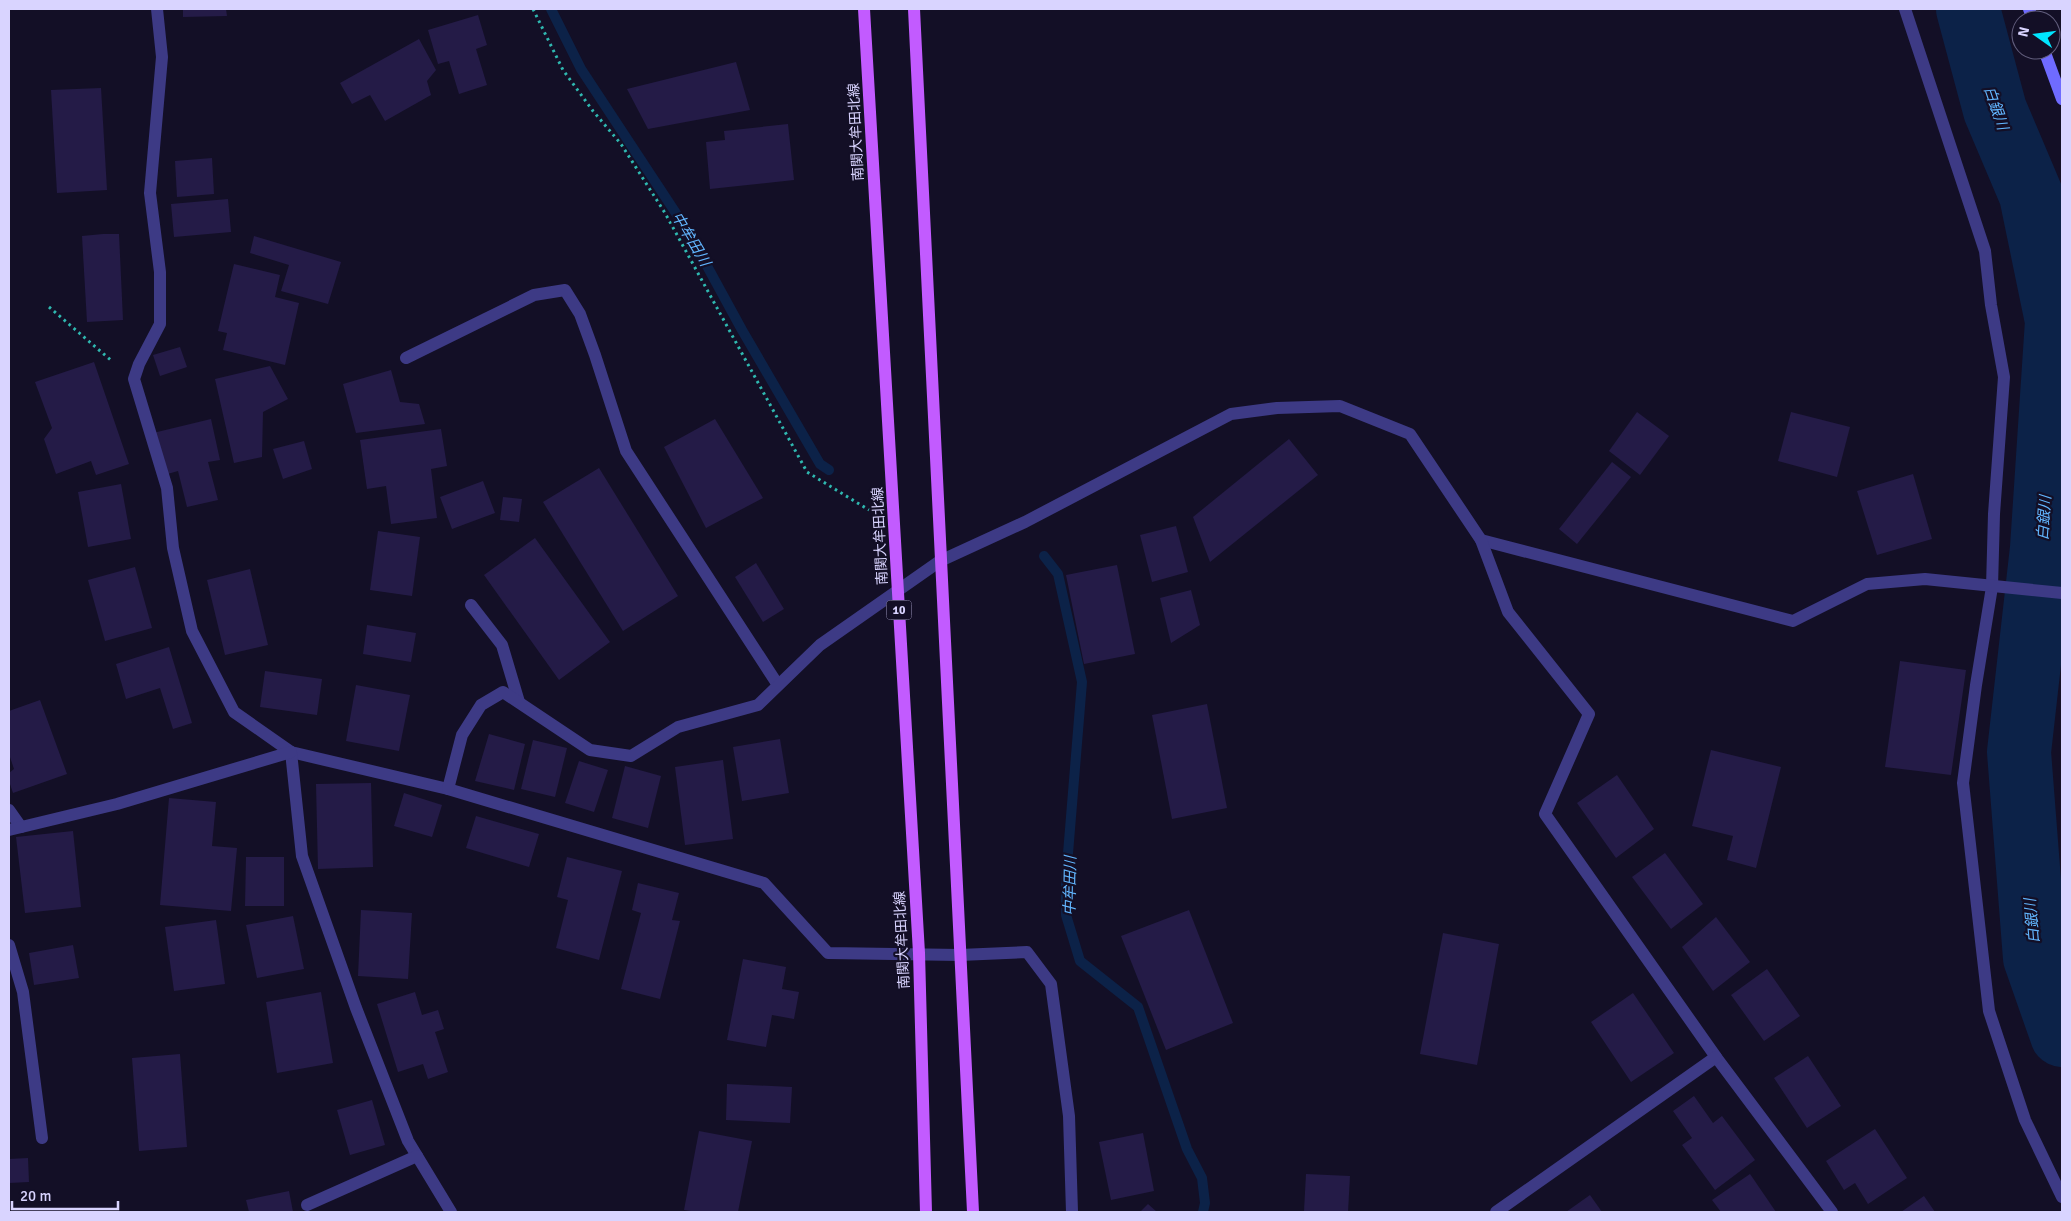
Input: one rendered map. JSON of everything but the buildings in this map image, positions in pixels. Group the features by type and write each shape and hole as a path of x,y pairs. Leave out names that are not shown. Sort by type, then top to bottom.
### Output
{"main road":[{"name":"南関大牟田北線","path":"864,9 919,953 926,1212"},
{"path":"914,9 973,1212"}],"street":[{"path":"157,9 162,57 150,192 160,272 160,324 134,379 168,488 172,548 192,631 234,712 291,752 448,790 764,883 828,953 960,955 1027,952 1051,984 1069,1116 1072,1212"},
{"path":"1906,9 1985,251 1991,305 2004,377 1994,514 1992,587 1976,685 1963,784 1989,1011 2025,1120 2062,1197"},
{"path":"2048,60 2062,99"},
{"path":"406,358 534,295 566,290 580,314 626,451 778,686"},
{"path":"448,790 462,735 481,705 503,692 590,750 631,756 678,727 758,705 820,645 940,561 1025,522 1231,414 1277,408 1340,406 1410,434 1481,540 1508,612 1589,714 1545,814 1716,1057 1832,1212"},
{"path":"1481,540 1793,621 1867,584 1925,579 2062,593"},
{"path":"471,605 502,645 519,702"},
{"path":"9,810 15,829 117,804 291,752"},
{"path":"291,752 302,856 359,1016 408,1141 452,1212"},
{"path":"9,944 23,992 42,1138"},
{"path":"1496,1212 1716,1057"},
{"path":"307,1205 417,1156"}],"path":[{"path":"532,9 563,70 593,111 621,144 665,214 807,472 894,526"},
{"path":"49,307 134,379"}],"waterway":[{"name":"中牟田川","path":"551,9 581,69 689,233 742,330 820,464 829,470"},
{"name":"白銀川","path":"1968,9 1995,110 2031,195 2057,321 2042,548 2019,752 2035,958 2062,1035"},
{"name":"中牟田川","path":"1044,556 1058,574 1082,682 1066,878 1066,915 1080,961 1138,1007 1187,1149 1202,1178 1205,1203 1203,1212"}]}
